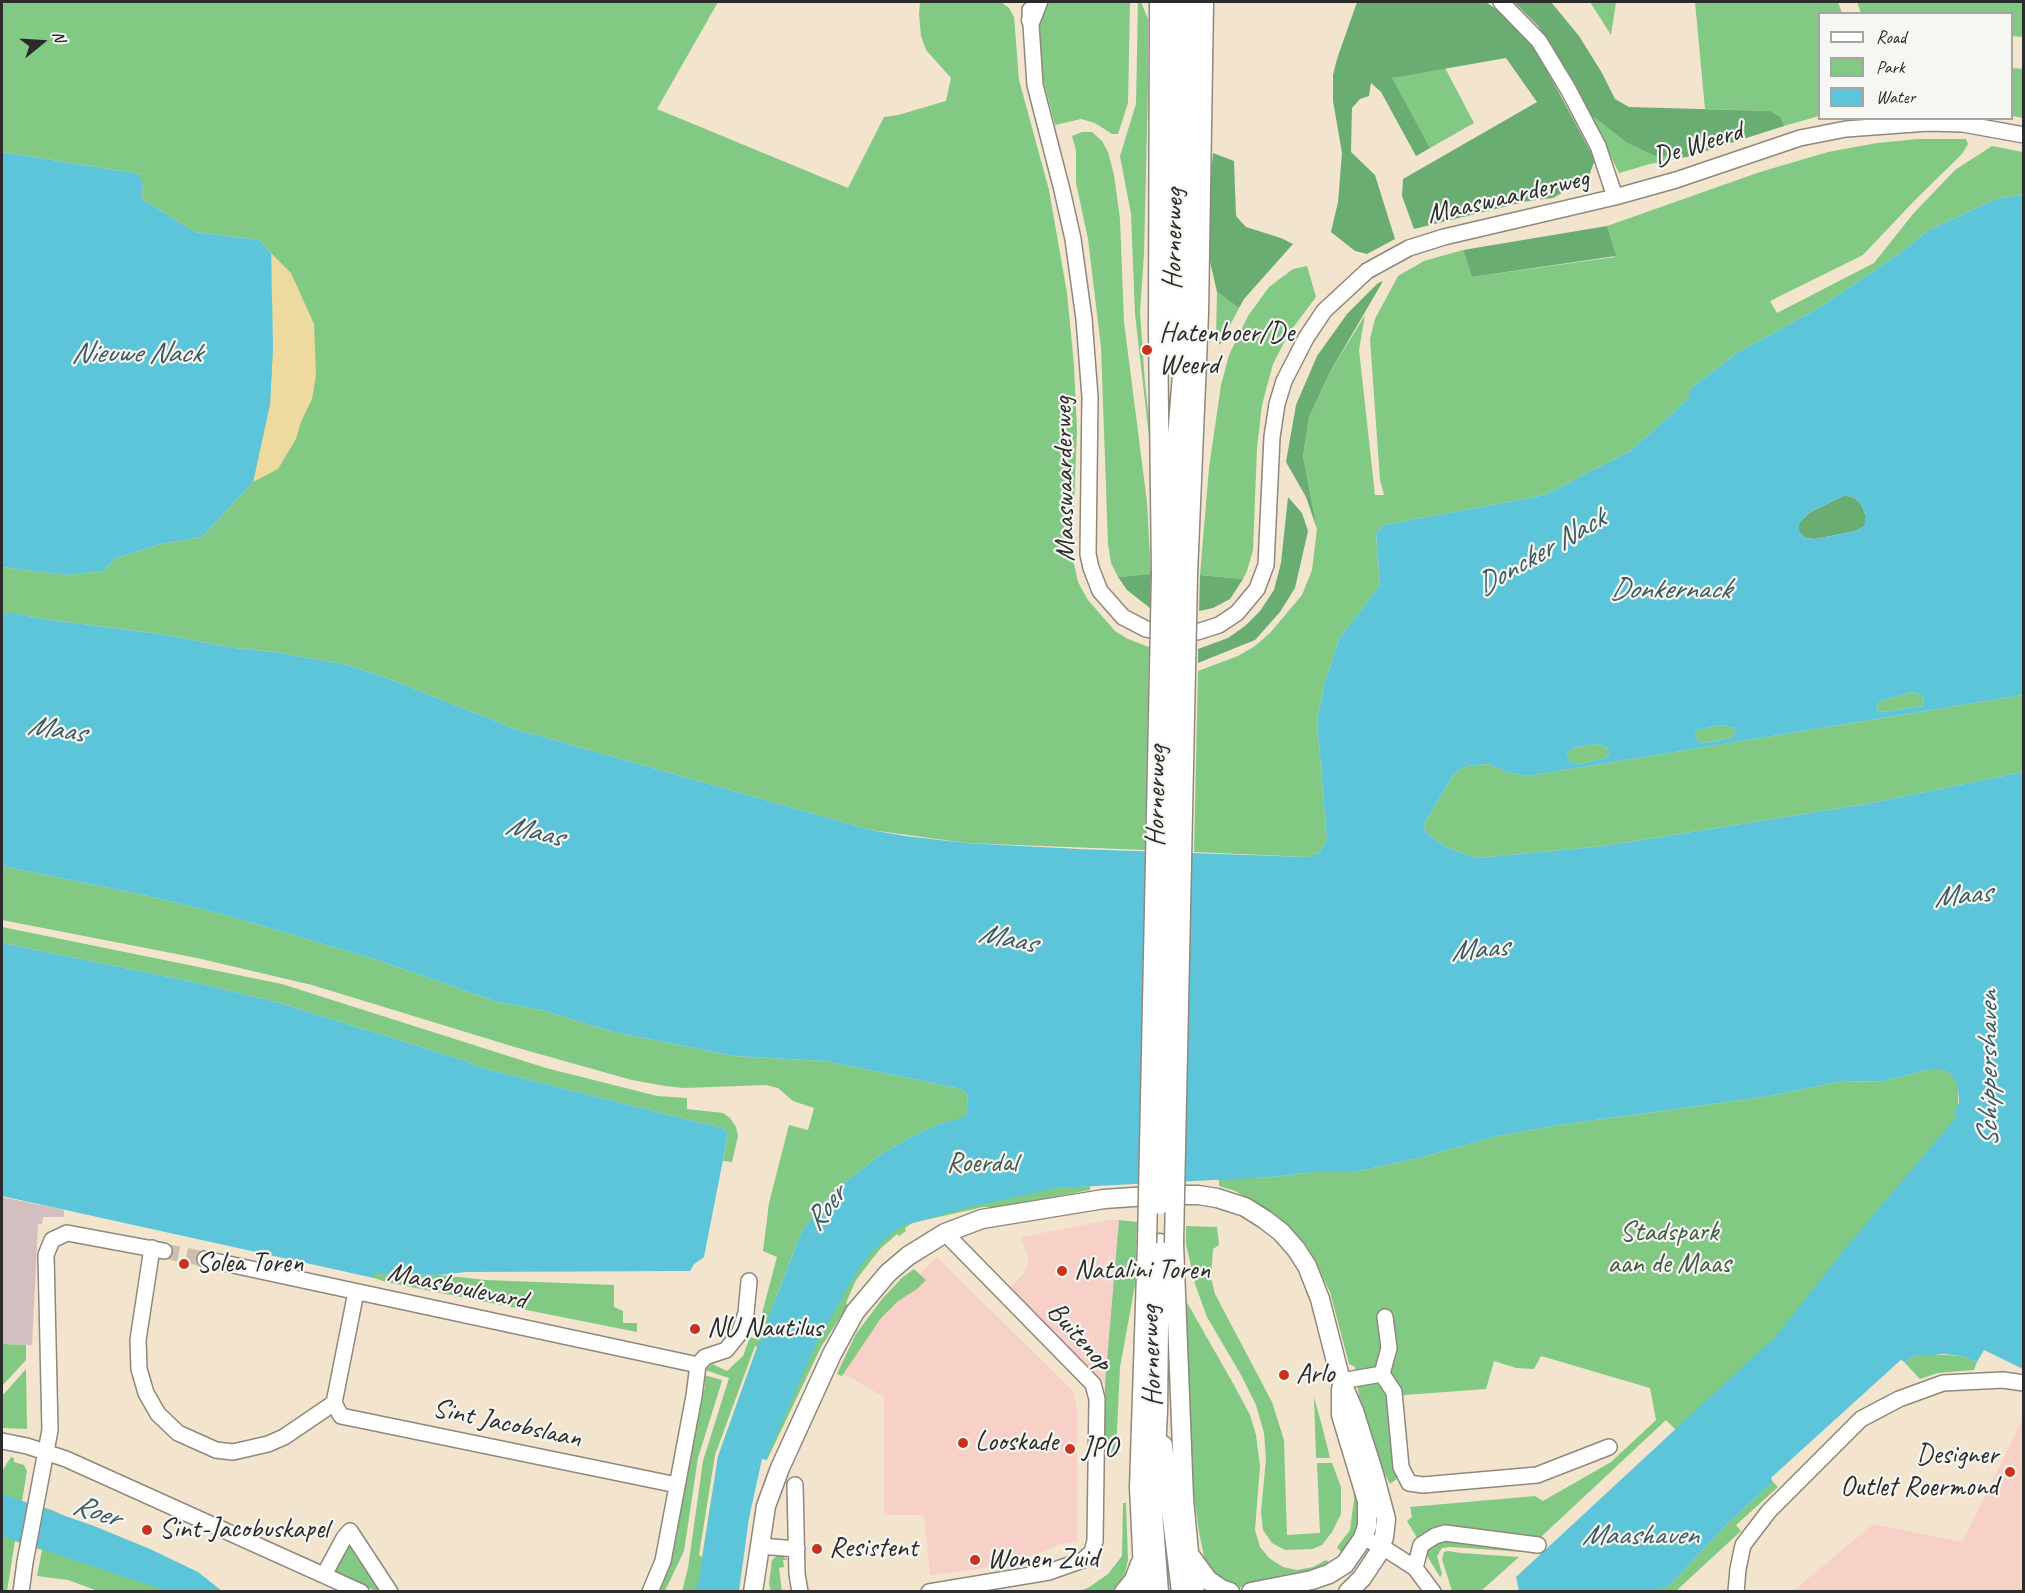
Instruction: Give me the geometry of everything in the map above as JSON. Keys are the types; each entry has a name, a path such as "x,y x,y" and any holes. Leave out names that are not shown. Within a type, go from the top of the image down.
{"main road":[{"path":"1030,10 1038,2"},
{"path":"1152,2 1158,27"},
{"name":"Hornerweg","path":"1144,1592 1141,1559 1139,1444 1160,1243 1175,574 1159,2"},
{"name":"Hornerweg","path":"1173,2 1172,322 1178,437"},
{"name":"Hornerweg","path":"1159,1592 1153,1511 1158,1411 1178,437 1186,325 1190,2"},
{"name":"Hornerweg","path":"1175,574 1199,313 1204,2"},
{"path":"753,1592 766,1506 772,1487 832,1353 855,1312 888,1272 908,1256 945,1233 982,1219 1115,1198 1198,1195 1234,1202 1264,1219 1281,1232 1307,1266 1320,1299 1341,1381 1354,1411 1385,1509 1386,1528 1374,1562 1348,1592"},
{"name":"Hornerweg","path":"1160,1243 1189,1552 1195,1592"},
{"path":"1251,1592 1312,1580 1329,1574 1345,1564 1363,1539 1367,1526 1367,1501 1341,1414 1341,1381"},
{"name":"Hornerweg","path":"1158,1411 1181,1592"},
{"path":"759,1546 765,1592"},
{"path":"1189,1552 1208,1580 1230,1592"},
{"path":"1125,1592 1134,1580 1141,1559"}],"street":[{"path":"1500,2 1539,41 1568,89 1598,146 1615,197"},
{"name":"Maaswaarderweg","path":"1030,10 1035,85 1062,190 1084,319 1090,397 1088,554 1090,568 1097,586 1107,601 1124,617 1146,628 1180,634 1208,630 1237,614 1257,589 1264,572 1268,551 1272,437 1277,404 1284,381 1300,348 1315,324 1335,300 1367,271 1408,248 1444,237 1615,197"},
{"name":"De Weerd","path":"1615,197 1676,180 1800,138 1846,129 1928,123 1963,124 2024,135"},
{"path":"21,1592 50,1430 46,1255 52,1240 67,1233 158,1250 138,1340 139,1369 146,1393 158,1414 178,1433 216,1450 233,1452 249,1450 284,1437 334,1403 356,1292"},
{"name":"Buitenop","path":"929,1592 1049,1572 1083,1560 1092,1552 1095,1541 1097,1399 1093,1384 945,1233"},
{"name":"Maasboulevard","path":"205,1259 698,1365"},
{"path":"650,1592 663,1561 698,1365 705,1357 726,1350 739,1334 746,1313 749,1281"},
{"path":"1385,1317 1389,1348 1382,1374 1394,1392 1401,1467 1408,1483 1423,1485 1537,1475 1609,1448"},
{"path":"1341,1381 1382,1374"},
{"path":"1736,1592 1743,1545 1769,1511 1861,1419 1899,1399 1943,1383 2002,1380 2024,1383"},
{"name":"Sint Jacobslaan","path":"334,1403 341,1416 677,1485"},
{"path":"2,1441 46,1452 361,1592"},
{"path":"795,1485 796,1574 800,1592"},
{"path":"324,1575 350,1531 390,1592"},
{"path":"1415,1568 1421,1545 1445,1533 1538,1545"},
{"path":"1363,1539 1381,1546 1415,1568 1433,1592"},
{"path":"759,1546 796,1549"}],"shaded area":[{"path":"2,1197 64,1210 64,1217 43,1217 42,1224 38,1224 32,1345 2,1344"},
{"path":"1107,1220 1119,1220 1105,1384 1008,1290 1024,1273 1029,1261 1021,1237"},
{"path":"937,1257 1073,1391 1077,1407 1077,1542 1060,1544 1036,1554 979,1569 930,1575 924,1515 884,1515 884,1397 837,1370 856,1334 882,1299 903,1277 914,1269 920,1274"},
{"name":"Designer Outlet Roermond","path":"2023,1419 2023,1591 1793,1591 1873,1524 1962,1542"}],"green space":[{"path":"2,2 718,2 657,109 848,188 884,117 946,101 951,78 926,50 921,36 920,2 1001,2 1009,8 1014,17 1019,80 1049,190 1067,293 1077,430 1072,555 1078,582 1088,600 1115,631 1149,647 1145,850 966,843 871,830 515,729 384,677 347,665 160,634 18,614 2,614 2,567 68,575 103,571 116,558 161,544 202,537 253,482 273,346 271,253 259,240 195,232 142,199 143,182 140,181 140,174 2,152"},
{"path":"1045,2 1130,2 1128,103 1118,134 1112,134 1095,123 1081,119 1055,125 1040,68 1037,27"},
{"path":"1138,2 1141,2 1148,19 1144,254 1140,312 1145,383 1157,489 1155,489 1135,314 1131,214 1120,156 1136,104"},
{"path":"1357,2 1486,2 1500,12 1527,39 1542,61 1595,160 1588,178 1553,198 1528,201 1414,229 1402,196 1403,179 1537,102 1506,58 1392,78 1430,148 1416,156 1381,92 1371,83 1369,96 1360,99 1352,108 1351,152 1375,175 1395,239 1367,254 1355,251 1331,232 1338,202 1342,153 1333,101 1333,75"},
{"path":"1514,2 1551,2 1579,36 1615,99 1629,107 1770,111 1781,117 1784,126 1687,157 1655,156 1627,143 1591,115 1576,85 1538,26"},
{"path":"1590,2 1616,2 1611,35"},
{"path":"1695,2 1838,2 1842,12 1818,12 1818,116 1784,126 1781,117 1769,111 1705,109"},
{"path":"1857,2 2023,2 2023,37 2013,36 2013,12 1861,12"},
{"path":"1445,68 1474,123 1430,148 1391,78"},
{"path":"2013,68 2023,69 2023,118 2013,116"},
{"path":"1591,115 1627,143 1655,156 1687,157 1619,173"},
{"path":"1082,132 1092,132 1102,141 1108,152 1114,175 1120,219 1124,322 1147,502 1151,574 1118,577 1111,563 1108,544 1101,347 1088,239 1076,183 1076,150 1072,136"},
{"path":"1918,139 1966,139 1968,144 1962,154 1863,255 1770,301 1777,313 1874,263 1913,214 1955,170 1992,146 2023,152 2023,195 1996,199 1927,231 1903,251 1820,307 1737,353 1691,388 1688,399 1630,451 1545,495 1384,525 1376,533 1380,585 1339,639 1325,682 1317,720 1327,840 1319,853 1306,857 1194,852 1198,671 1238,656 1255,646 1270,633 1302,595 1312,570 1317,529 1303,456 1309,417 1329,374 1365,315 1359,350 1375,495 1384,495 1380,480 1370,339 1375,319 1398,276 1424,261 1463,250 1472,277 1615,257 1607,226 1760,172 1828,152 1877,143"},
{"path":"1213,153 1234,161 1236,216 1246,227 1293,244 1244,299 1239,308 1217,292 1208,253 1208,210"},
{"path":"1607,226 1616,256 1472,277 1463,250"},
{"path":"1307,266 1316,297 1289,333 1273,364 1262,405 1257,448 1253,550 1247,571 1243,579 1200,575 1209,468 1221,385 1229,355 1248,316 1269,287 1293,269"},
{"path":"1383,281 1329,374 1309,417 1303,456 1317,529 1306,497 1286,462 1296,405 1317,356 1347,314 1378,283"},
{"path":"1217,292 1239,308 1220,345 1216,339"},
{"path":"1845,495 1855,498 1861,504 1866,516 1865,526 1855,531 1816,539 1805,538 1799,531 1799,523 1809,513"},
{"path":"1288,497 1302,513 1308,531 1295,588 1280,612 1255,640 1198,663 1198,649 1228,638 1245,626 1260,611 1274,590 1281,563"},
{"path":"1151,574 1150,608 1127,590 1118,577"},
{"path":"1200,575 1243,579 1230,599 1213,608 1199,611"},
{"path":"1913,692 1922,696 1923,706 1882,712 1878,710 1877,705 1881,701"},
{"path":"2023,695 2023,772 1866,804 1604,846 1478,858 1442,845 1425,831 1424,824 1455,772 1467,766 1488,764 1506,772 1528,776"},
{"path":"1721,725 1735,728 1731,738 1705,743 1697,739 1695,732 1698,730"},
{"path":"1595,744 1607,747 1609,754 1605,758 1581,764 1571,762 1566,754 1573,748"},
{"path":"2,866 148,896 229,916 377,960 498,1002 542,1010 613,1032 734,1056 825,1061 961,1089 968,1095 964,1118 939,1124 880,1155 840,1186 820,1207 802,1231 775,1300 841,1200 1090,1186 1090,1190 990,1209 983,1207 912,1223 905,1228 906,1231 899,1236 897,1234 880,1249 856,1280 846,1303 848,1305 821,1347 767,1460 761,1459 736,1591 682,1591 688,1568 703,1461 729,1378 705,1370 712,1364 727,1371 743,1356 750,1337 756,1339 765,1321 761,1317 777,1257 763,1251 769,1203 789,1125 808,1130 814,1108 793,1101 778,1088 766,1085 684,1088 632,1080 312,985 197,958 2,920"},
{"path":"2,927 282,984 546,1068 657,1096 687,1098 687,1109 723,1113 730,1118 736,1127 738,1136 732,1162 723,1161 728,1134 725,1129 475,1066 469,1062 280,1003 203,984 2,943"},
{"name":"Stadspark aan de Maas","path":"1927,1070 1943,1070 1956,1080 1958,1115 1777,1337 1676,1430 1666,1420 1541,1537 1532,1541 1446,1530 1419,1541 1407,1521 1412,1517 1410,1507 1535,1496 1543,1501 1611,1462 1656,1420 1650,1388 1541,1356 1534,1369 1516,1368 1494,1361 1486,1389 1404,1395 1390,1401 1398,1478 1390,1484 1382,1469 1360,1405 1355,1367 1349,1364 1330,1292 1308,1248 1277,1216 1235,1191 1219,1186 1219,1179 1273,1177 1314,1172 1354,1172 1419,1158 1498,1136 1559,1125 1771,1096 1838,1082 1884,1081"},
{"path":"1119,1220 1137,1222 1135,1285 1120,1367 1116,1453 1104,1453 1105,1384"},
{"path":"1186,1226 1217,1227 1219,1245 1213,1249 1211,1278 1215,1294 1272,1402 1284,1440 1287,1535 1320,1533 1317,1463 1332,1463 1341,1487 1341,1514 1322,1545 1312,1549 1285,1550 1272,1543 1263,1530 1261,1512 1266,1459 1264,1433 1256,1405 1207,1317 1195,1284 1186,1244"},
{"path":"914,1269 926,1280 917,1289 898,1301 881,1318 842,1376 837,1374 856,1334 882,1299"},
{"path":"373,1274 439,1275 486,1280 614,1285 614,1307 623,1311 623,1323 637,1323 637,1332 386,1282 374,1278"},
{"path":"1181,1292 1250,1415 1256,1435 1260,1466 1255,1530 1260,1547 1269,1558 1283,1567 1297,1570 1313,1567 1326,1560 1333,1565 1259,1585 1236,1588 1218,1578 1205,1562 1190,1467"},
{"path":"2,1344 26,1345 26,1360 2,1386"},
{"path":"1929,1354 1961,1356 1977,1362 1974,1370 1938,1373 1920,1379 1905,1363 1913,1356"},
{"path":"26,1369 27,1429 2,1428 2,1396"},
{"path":"704,1375 722,1380 698,1458 684,1551 665,1591 657,1592 705,1386"},
{"path":"1314,1397 1322,1426 1330,1458 1316,1458"},
{"path":"1335,1427 1340,1427 1359,1490 1358,1529 1343,1555 1337,1547 1350,1530 1354,1499 1353,1484"},
{"path":"11,1457 14,1458 14,1462 24,1465 27,1471 22,1501 52,1510 222,1591 98,1591 68,1580 37,1576 42,1550 15,1541 7,1591 2,1592 2,1471"},
{"path":"1773,1482 1778,1487 1736,1525 1741,1531 1676,1591 1646,1591 1669,1586 1728,1523"},
{"path":"1123,1503 1126,1503 1128,1560 1120,1584 1112,1591 1076,1592 1088,1588 1108,1574 1122,1556"},
{"path":"1445,1537 1528,1549 1523,1552 1442,1548 1437,1556 1442,1574 1440,1577 1423,1549"},
{"path":"349,1542 385,1591 376,1591 332,1571"},
{"path":"1444,1552 1519,1557 1481,1591 1452,1591 1442,1559"},
{"path":"779,1554 788,1560 783,1560 784,1567 779,1568 782,1591 771,1591 769,1584 772,1560"}],"sand":[{"path":"271,253 291,273 314,324 316,375 312,399 296,439 278,469 253,482 270,404 273,346"}],"water":[{"name":"Nieuwe Nack","path":"2,152 140,174 140,180 143,181 142,199 195,232 259,240 271,253 273,346 270,404 253,482 202,537 161,544 116,558 103,571 68,575 2,567"},
{"path":"2023,195 2023,695 1528,776 1506,772 1488,764 1467,766 1455,772 1424,824 1425,831 1442,845 1478,858 1604,846 1866,804 2023,772 2023,1369 1984,1350 1977,1362 1961,1356 1943,1354 1913,1356 1905,1363 1901,1360 1771,1478 1773,1482 1728,1523 1669,1586 1646,1592 1519,1591 1516,1577 1776,1336 1844,1250 1957,1116 1954,1112 1959,1103 1958,1086 1951,1074 1943,1070 1927,1070 1884,1081 1838,1082 1771,1096 1559,1125 1498,1136 1419,1158 1354,1172 1314,1172 1273,1177 1056,1188 966,1208 902,1226 873,1251 857,1271 816,1344 766,1459 762,1459 749,1518 739,1591 695,1591 699,1580 718,1456 760,1340 762,1341 770,1323 767,1321 802,1231 840,1186 880,1155 939,1124 964,1117 968,1095 961,1089 825,1061 734,1056 613,1032 542,1010 498,1002 377,960 229,916 148,896 2,866 2,614 18,614 160,634 347,665 384,677 515,729 871,830 966,843 1078,849 1306,857 1319,853 1327,840 1317,720 1325,682 1339,639 1380,585 1376,533 1384,525 1545,495 1630,451 1688,399 1691,388 1737,353 1820,307 1903,251 1927,231 1996,199","holes":["1845,495 1855,498 1861,504 1866,516 1864,526 1855,531 1816,539 1805,538 1799,531 1799,523 1809,513","1913,692 1922,696 1924,701 1923,706 1882,712 1878,710 1877,705 1881,701","1721,725 1735,728 1731,738 1705,743 1697,739 1695,732","1595,744 1607,747 1609,754 1605,758 1581,764 1571,762 1568,758 1566,754 1573,748"]},
{"path":"2,943 203,984 280,1003 469,1062 475,1066 725,1129 728,1134 704,1257 694,1264 690,1271 374,1274 374,1278 2,1196"},
{"path":"2,1494 94,1526 150,1549 198,1572 222,1591 167,1591 2,1536"}],"pier":[{"path":"755,1346 757,1347 718,1456 702,1557 699,1555 715,1455"},
{"path":"1901,1360 1905,1363 1901,1364 1775,1478 1775,1484 1771,1478"}],"tunnel":[{"path":"164,1251 205,1259"}],"place":[{"name":"Hatenboer/De Weerd","path":"1147,350"},
{"name":"Solea Toren","path":"184,1264"},
{"name":"Natalini Toren","path":"1062,1271"},
{"name":"NU Nautilus","path":"695,1329"},
{"name":"Arlo","path":"1284,1375"},
{"name":"Looskade","path":"963,1443"},
{"name":"JPO","path":"1070,1449"},
{"name":"Designer Outlet Roermond","path":"2010,1472"},
{"name":"Sint-Jacobuskapel","path":"147,1530"},
{"name":"Resistent","path":"817,1549"},
{"name":"Wonen Zuid","path":"975,1560"}],"water label":[{"name":"Doncker Nack","path":"1541,553"},
{"name":"Donkernack","path":"1670,590"},
{"name":"Maas","path":"56,730"},
{"name":"Maas","path":"534,832"},
{"name":"Maas","path":"1962,896"},
{"name":"Maas","path":"1007,939"},
{"name":"Maas","path":"1479,950"},
{"name":"Schippershaven","path":"1989,1069"},
{"name":"Roer","path":"826,1209"},
{"name":"Roer","path":"96,1512"},
{"name":"Maashaven","path":"1640,1536"}],"park label":[{"name":"Roerdal","path":"982,1164"}]}
